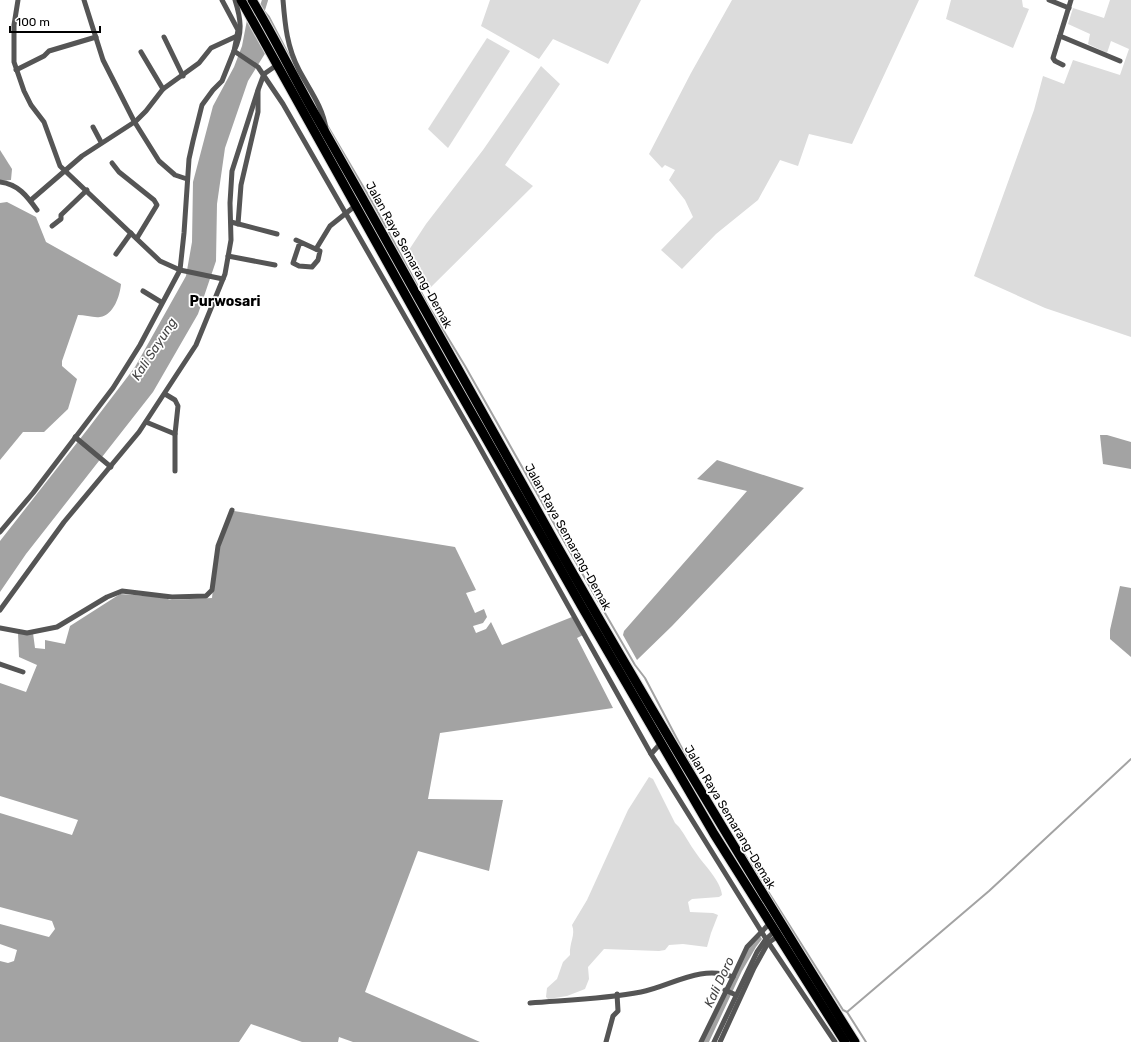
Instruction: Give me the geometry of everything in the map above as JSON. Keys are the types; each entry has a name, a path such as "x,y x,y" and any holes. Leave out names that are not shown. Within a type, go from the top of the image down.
{"highway":[{"name":"Jalan Raya Semarang-Demak","path":"246,2 273,36 326,134 591,604 723,832 777,930 845,1042"},
{"name":"Jalan Raya Semarang-Demak","path":"246,2 266,45 350,209 450,375 714,834 777,930 855,1042"},
{"path":"450,375 459,368"}],"street":[{"path":"18,0 14,26 14,62 16,70 32,105 44,122 60,166 160,261 182,270 213,276 223,280"},
{"path":"84,0 113,82 134,121 158,161 175,175 187,179"},
{"path":"222,0 238,30 239,35"},
{"path":"0,532 76,438 113,388 140,345 161,302 182,270 189,159 202,105 222,81 236,52 241,21 235,0"},
{"path":"283,0 287,41 298,68 322,114 326,134"},
{"path":"1049,0 1068,8"},
{"path":"1063,65 1053,59 1071,0"},
{"path":"31,200 64,171 101,142 134,121 146,111 163,89 183,76 214,46 239,35"},
{"path":"1060,36 1120,61"},
{"path":"16,70 44,56 49,51 96,37"},
{"path":"164,37 183,76"},
{"path":"141,52 163,89"},
{"path":"236,52 258,67 264,74 350,209 651,754 767,941 835,1042"},
{"path":"0,610 64,522 146,422 196,345 223,280 228,256 231,222 230,203 232,171 264,74 277,65"},
{"path":"238,224 241,185 258,112 258,90"},
{"path":"94,127 101,142"},
{"path":"112,163 119,172 154,200 157,205 137,238"},
{"path":"0,182 15,186 31,200 37,210"},
{"path":"52,226 61,219 61,215 87,190"},
{"path":"316,249 327,229 350,209"},
{"path":"231,222 276,234"},
{"path":"116,254 130,233"},
{"path":"298,241 316,249 320,251 321,254 314,266 309,267 294,264 293,258 298,241"},
{"path":"228,256 275,265"},
{"path":"143,291 161,302"},
{"path":"165,394 177,403 175,470"},
{"path":"146,422 175,434"},
{"path":"76,438 110,466"},
{"path":"0,628 27,633 57,627 107,597 122,591 172,597 206,596 212,590 218,546 232,510"},
{"path":"0,664 23,672"},
{"path":"651,754 661,743"},
{"path":"703,1042 747,947 761,931 777,930"},
{"path":"714,1042 735,994 757,952 777,930"},
{"path":"720,1042 767,941"},
{"path":"530,1003 641,992 683,977 709,972 733,977"},
{"path":"726,990 735,994"},
{"path":"606,1042 613,1016 618,1012 617,994"}],"shaded area":[{"path":"490,0 641,0 608,64 553,39 539,59 481,26"},
{"path":"732,0 919,0 852,144 809,134 798,166 780,160 758,200 716,234 682,269 661,250 693,217 685,200 669,180 675,170 665,165 662,168 649,154 691,73"},
{"path":"951,0 1022,0 1023,7 1029,9 1013,48 946,19"},
{"path":"1110,0 1131,0 1131,337 1045,308 974,276 1034,110 1043,76 1064,84 1073,60 1120,75 1129,49 1111,41 1107,53 1088,44 1090,34 1068,24 1073,8 1104,18"},
{"path":"487,38 510,51 448,148 428,129"},
{"path":"541,66 560,84 505,165 533,186 427,291 405,256 426,224 483,150"},
{"path":"649,777 653,779 675,823 719,884 722,895 719,897 692,899 688,902 690,912 713,913 718,915 707,947 683,944 669,945 665,950 659,951 604,949 588,967 589,979 585,989 567,996 548,999 546,997 547,988 557,979 563,962 570,955 573,932 572,925 587,900 628,810"}],"water":[{"path":"247,20 266,52 248,81 225,148 217,204 216,261 198,314 153,392 26,554 0,592 0,541 135,367 186,276 192,242 193,182 213,106 234,67 242,46"},
{"path":"0,150 12,169 11,180 0,181"},
{"path":"7,202 36,217 46,242 121,284 118,299 113,309 109,313 100,317 78,315 62,361 62,366 77,379 68,409 44,432 23,432 0,460 0,203"},
{"path":"1100,435 1107,435 1131,442 1131,469 1103,464"},
{"path":"717,460 804,488 672,626 637,660 623,635 624,631 747,491 697,479"},
{"path":"234,511 455,547 476,590 466,593 475,613 484,609 487,617 483,623 473,626 476,633 486,629 491,622 502,645 572,617 583,635 577,638 613,708 440,733 428,799 503,800 489,871 418,851 365,992 480,1042 353,1042 339,1037 338,1042 302,1042 251,1024 239,1042 0,1042 0,961 8,963 14,961 17,950 0,944 0,924 49,937 55,929 52,921 0,907 0,813 72,835 78,820 0,796 0,683 26,692 37,665 19,657 18,633 33,633 35,648 45,649 45,640 65,644 70,626 120,594 163,597 170,600 212,598 215,568 221,540"},
{"path":"1120,586 1131,588 1131,657 1110,639 1110,630"},
{"path":"760,936 762,939 742,971 709,1042 703,1042 745,953 754,940"}],"waterway":[{"name":"Kali Sayung","path":"256,29 265,0"},
{"path":"263,10 269,17 308,92"},
{"path":"327,125 374,205 428,305 465,366 591,589 635,665 645,678 695,773"},
{"path":"847,1012 989,891 1131,759"},
{"path":"738,844 843,1010 847,1012 866,1042"}],"district":[{"name":"Purwosari","path":"225,301"}],"water label":[{"name":"Kali Doro","path":"719,982"}]}
